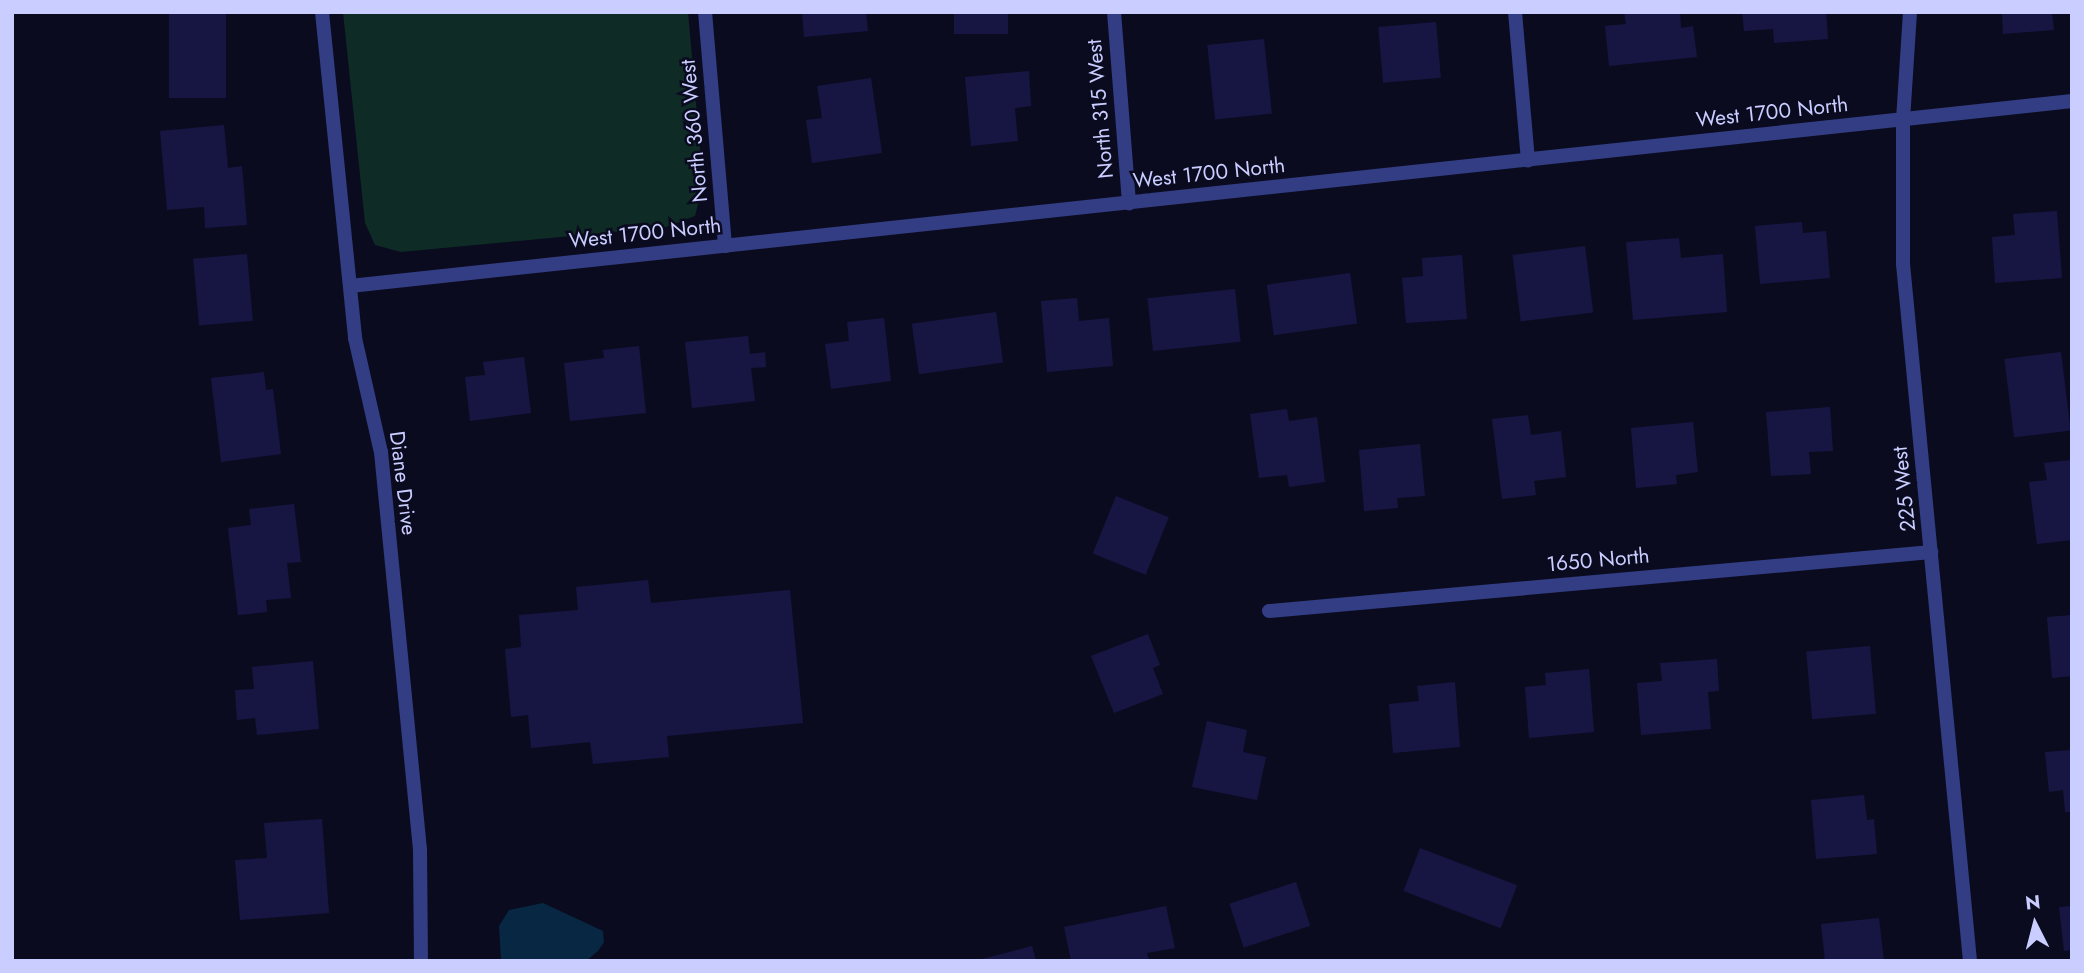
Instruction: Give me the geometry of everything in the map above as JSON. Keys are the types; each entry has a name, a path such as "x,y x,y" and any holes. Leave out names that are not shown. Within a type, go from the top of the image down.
{"street":[{"name":"Diane Drive","path":"322,12 355,338 382,465 420,849 421,961"},
{"name":"North 360 West","path":"705,12 725,246"},
{"name":"North 315 West","path":"1114,12 1129,203"},
{"path":"1515,12 1528,160"},
{"name":"225 West","path":"1910,12 1903,119 1903,264 1970,961"},
{"name":"West 1700 North","path":"350,286 2072,101"},
{"name":"1650 North","path":"1269,611 1931,552"}],"green space":[{"path":"343,12 688,12 703,184 695,216 666,227 401,252 375,245 365,223"}],"water":[{"path":"543,903 603,931 604,942 598,951 586,961 501,961 499,926 509,910"}],"building":[{"path":"169,12 226,12 226,98 169,98"},
{"path":"802,12 866,12 868,31 804,37"},
{"path":"954,12 1008,12 1008,34 954,34"},
{"path":"1624,12 1680,12 1681,28 1693,26 1697,57 1609,66 1605,26 1626,24"},
{"path":"1742,12 1826,12 1828,39 1774,43 1773,29 1744,31"},
{"path":"2002,12 2052,12 2054,30 2003,34"},
{"path":"1436,22 1441,78 1383,83 1378,27"},
{"path":"1264,39 1272,114 1215,120 1207,45"},
{"path":"1029,71 1031,106 1015,108 1018,141 971,146 965,77"},
{"path":"871,78 882,153 812,163 806,120 822,118 817,86"},
{"path":"224,125 228,168 242,166 247,225 205,228 204,207 167,210 160,131"},
{"path":"2057,211 2062,278 1995,283 1992,237 2015,235 2013,214"},
{"path":"1802,222 1803,233 1826,231 1830,278 1760,284 1755,226"},
{"path":"1679,238 1681,258 1723,254 1727,312 1633,320 1626,242"},
{"path":"1585,246 1593,313 1521,321 1513,255"},
{"path":"247,254 253,321 199,325 193,259"},
{"path":"1462,255 1467,319 1406,323 1402,278 1423,276 1422,258"},
{"path":"1350,273 1357,324 1274,335 1267,285"},
{"path":"1235,289 1241,342 1153,351 1147,298"},
{"path":"1077,298 1079,321 1109,318 1113,366 1047,372 1041,301"},
{"path":"996,312 1003,363 919,374 912,324"},
{"path":"884,318 891,381 831,389 825,344 849,341 847,322"},
{"path":"748,336 750,354 765,352 766,367 751,368 755,401 692,408 685,342"},
{"path":"639,346 646,413 570,421 564,363 604,358 603,350"},
{"path":"2061,352 2071,430 2014,437 2004,359"},
{"path":"524,357 531,413 470,421 465,377 485,375 483,362"},
{"path":"264,372 266,390 273,389 281,454 221,462 211,378"},
{"path":"1830,407 1833,451 1809,452 1811,474 1771,476 1766,412"},
{"path":"1287,409 1289,421 1317,417 1325,482 1289,487 1287,475 1259,478 1250,414"},
{"path":"1528,415 1531,435 1561,431 1566,477 1534,481 1536,495 1502,499 1492,419"},
{"path":"1693,422 1698,472 1676,475 1677,484 1636,488 1631,428"},
{"path":"1420,444 1425,496 1397,498 1398,508 1364,511 1359,450"},
{"path":"2072,460 2072,540 2037,544 2029,482 2047,480 2044,463"},
{"path":"1116,496 1169,517 1146,575 1093,553"},
{"path":"294,504 301,562 287,563 291,598 266,600 267,612 238,615 228,528 251,525 249,509"},
{"path":"648,580 651,603 790,590 803,723 667,736 669,757 593,764 590,742 531,748 528,715 511,717 505,649 521,647 519,615 578,610 576,587"},
{"path":"2072,615 2072,676 2052,678 2047,617"},
{"path":"1148,634 1160,665 1153,668 1163,694 1114,713 1091,656"},
{"path":"1870,646 1876,714 1812,719 1806,652"},
{"path":"1717,659 1719,691 1708,692 1711,729 1641,735 1637,683 1662,681 1660,663"},
{"path":"313,661 319,729 257,735 255,718 237,720 235,690 254,689 252,667"},
{"path":"1589,669 1594,732 1529,738 1525,687 1546,685 1545,673"},
{"path":"1455,682 1460,747 1393,753 1389,704 1419,701 1417,686"},
{"path":"1207,721 1247,730 1243,752 1266,757 1257,800 1192,787"},
{"path":"2072,750 2072,812 2065,812 2063,790 2049,792 2045,752"},
{"path":"1864,795 1867,820 1874,819 1877,854 1816,859 1811,800"},
{"path":"322,819 329,913 240,920 235,860 267,858 264,823"},
{"path":"1420,848 1517,885 1501,928 1404,891"},
{"path":"1296,882 1310,926 1244,947 1229,904"},
{"path":"1166,906 1175,948 1147,953 1149,961 1071,961 1064,927"},
{"path":"2072,906 2072,950 2064,951 2059,907"},
{"path":"1879,918 1884,961 1825,961 1821,924"},
{"path":"1032,946 1036,961 978,961 978,960"}]}
